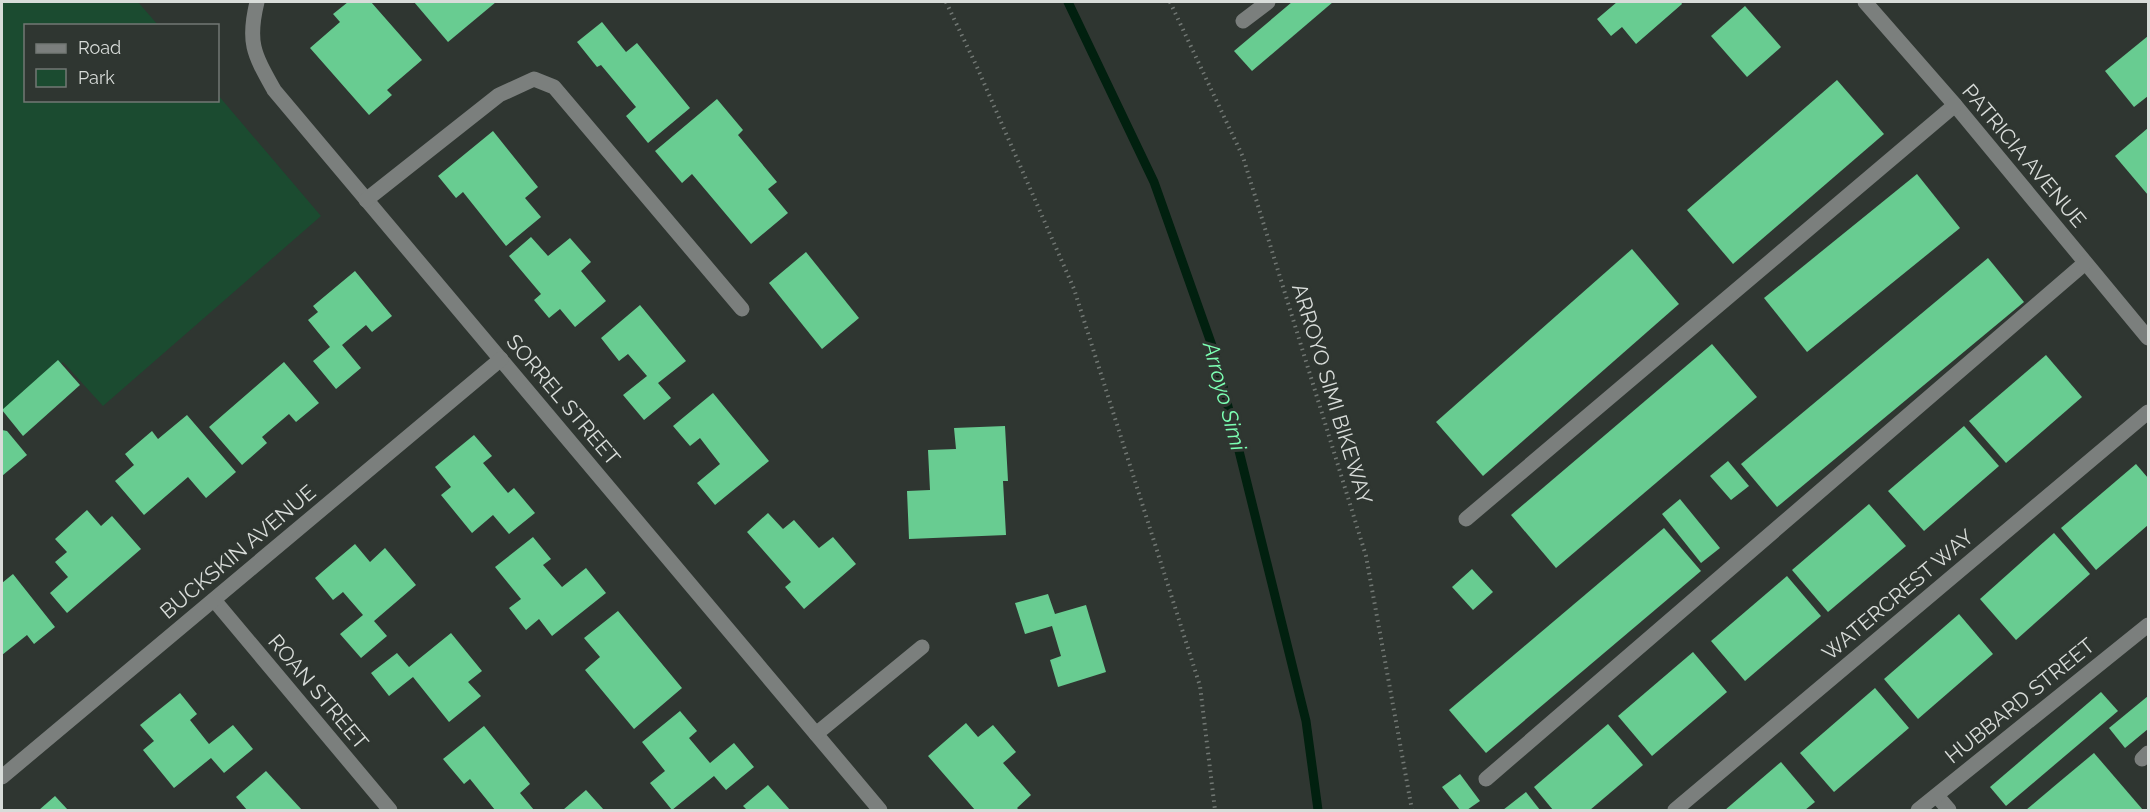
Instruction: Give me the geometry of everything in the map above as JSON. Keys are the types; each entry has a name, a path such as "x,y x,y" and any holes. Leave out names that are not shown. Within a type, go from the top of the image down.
{"street":[{"name":"SORREL STREET","path":"257,2 251,27 256,58 274,90 880,810"},
{"path":"1243,21 1268,2"},
{"name":"PATRICIA AVENUE","path":"1865,2 1955,105 2148,338"},
{"path":"366,200 499,94 534,79 554,87 742,309"},
{"path":"1466,519 1955,105"},
{"path":"1486,779 2085,263"},
{"name":"BUCKSKIN AVENUE","path":"2,777 501,359"},
{"name":"WATERCREST WAY","path":"1676,810 2148,412"},
{"name":"ROAN STREET","path":"214,600 390,810"},
{"name":"HUBBARD STREET","path":"1918,810 2148,625"},
{"path":"816,734 922,647"},
{"path":"1937,795 1949,810"}],"path":[{"path":"946,2 977,67 1074,289 1200,686 1215,810"},
{"name":"ARROYO SIMI BIKEWAY","path":"1170,2 1243,157 1366,556 1412,810"}],"green space":[{"path":"2,2 138,2 157,24 24,24 24,102 219,102 219,96 321,216 103,406 63,362 2,412"}],"building":[{"path":"348,2 371,2 422,60 387,90 392,95 369,115 310,48 340,22 333,14"},
{"path":"414,2 496,2 448,42"},
{"path":"1292,2 1333,2 1252,71 1234,51"},
{"path":"1617,2 1681,2 1682,4 1636,44 1622,27 1611,36 1597,19"},
{"path":"1745,6 1781,47 1747,77 1711,36"},
{"path":"602,22 626,52 637,43 690,108 648,143 626,116 636,107 601,65 597,67 577,42"},
{"path":"2148,36 2148,96 2134,107 2105,71"},
{"path":"1837,80 1884,134 1733,264 1687,210"},
{"path":"717,99 743,130 738,135 777,182 768,189 788,213 751,244 692,174 682,183 655,151"},
{"path":"2148,128 2148,195 2115,156"},
{"path":"493,131 538,187 525,198 541,217 506,246 463,192 456,198 438,176"},
{"path":"1917,174 1960,228 1807,352 1764,298"},
{"path":"531,237 548,256 570,238 591,262 581,271 606,301 575,327 560,309 549,318 534,300 541,294 509,256"},
{"path":"1632,249 1679,304 1483,476 1436,422"},
{"path":"806,252 859,318 822,349 769,283"},
{"path":"1988,258 2024,302 1777,507 1741,464"},
{"path":"355,271 392,316 372,332 366,325 342,345 361,368 336,389 313,361 330,347 308,320 318,312 313,306"},
{"path":"640,305 686,361 658,383 671,398 644,420 623,395 647,376 628,354 619,361 601,338"},
{"path":"1712,344 1757,397 1556,568 1511,515"},
{"path":"2046,355 2082,397 2006,463 1969,421"},
{"path":"58,360 80,385 23,436 2,410"},
{"path":"284,362 319,403 296,422 289,414 262,437 267,443 242,465 209,427"},
{"path":"713,393 769,461 715,505 697,483 720,464 700,438 690,446 673,426"},
{"path":"187,415 236,472 206,498 188,477 144,515 115,481 134,465 125,454 152,431 158,439"},
{"path":"1005,426 1008,481 1003,481 1006,535 909,539 907,491 930,490 928,450 956,449 954,428"},
{"path":"1964,426 1999,466 1924,531 1888,491"},
{"path":"2,430 7,431 27,455 2,476"},
{"path":"474,435 492,456 483,463 508,493 514,488 535,513 509,534 493,515 472,533 441,495 451,487 435,467"},
{"path":"1728,461 1749,486 1731,500 1710,476"},
{"path":"2136,464 2148,478 2148,525 2096,570 2061,528"},
{"path":"1680,499 1720,548 1701,563 1662,514"},
{"path":"1869,504 1906,546 1828,612 1792,570"},
{"path":"87,510 101,526 112,516 141,549 67,613 50,593 68,577 55,562 67,552 55,539"},
{"path":"768,513 783,529 794,520 819,548 833,537 856,564 804,609 785,587 791,582 747,532"},
{"path":"1664,528 1701,571 1486,753 1449,710"},
{"path":"2054,533 2090,574 2016,640 1980,599"},
{"path":"533,537 551,559 543,565 562,587 586,568 606,593 552,636 539,619 526,630 509,608 521,599 495,567"},
{"path":"355,544 370,562 385,548 416,585 374,621 387,636 361,658 340,634 363,615 343,592 333,600 315,578"},
{"path":"1472,569 1493,592 1473,610 1452,587"},
{"path":"13,574 55,627 34,644 27,635 2,655 2,583"},
{"path":"1787,576 1821,616 1745,681 1711,641"},
{"path":"1048,594 1055,614 1086,605 1106,672 1058,687 1050,660 1061,656 1052,626 1025,634 1015,603"},
{"path":"618,611 682,688 634,729 585,670 600,657 584,638"},
{"path":"1959,614 1993,654 1918,719 1884,679"},
{"path":"451,633 482,671 468,682 481,696 449,722 413,677 389,696 371,673 397,653 409,667"},
{"path":"1693,652 1727,692 1652,756 1618,716"},
{"path":"1875,688 1909,728 1834,792 1800,753"},
{"path":"2101,692 2118,711 2006,806 1990,787"},
{"path":"180,693 197,714 190,720 209,744 233,725 253,749 224,773 211,758 174,788 143,750 154,741 140,725"},
{"path":"2148,696 2148,729 2125,748 2109,728"},
{"path":"680,711 697,731 689,738 710,763 734,743 754,767 726,790 714,776 672,810 650,783 665,771 642,742"},
{"path":"966,723 978,737 993,725 1016,752 1003,763 1031,795 1017,808 1019,810 975,810 928,756"},
{"path":"1608,724 1643,765 1590,810 1553,810 1534,787"},
{"path":"484,726 530,784 520,793 534,810 495,810 470,779 464,784 443,759"},
{"path":"2094,753 2143,810 2026,810 2058,783"},
{"path":"1781,762 1815,802 1805,810 1725,810"},
{"path":"266,771 302,810 247,810 236,797"},
{"path":"1460,774 1480,801 1467,810 1460,810 1442,787"},
{"path":"768,785 790,810 747,810 743,806"},
{"path":"586,790 604,810 563,810"},
{"path":"1526,792 1540,810 1503,810"},
{"path":"55,796 68,810 39,810"}],"waterway":[{"name":"Arroyo Simi","path":"1068,2 1154,182 1215,354 1306,721 1318,810"}]}
